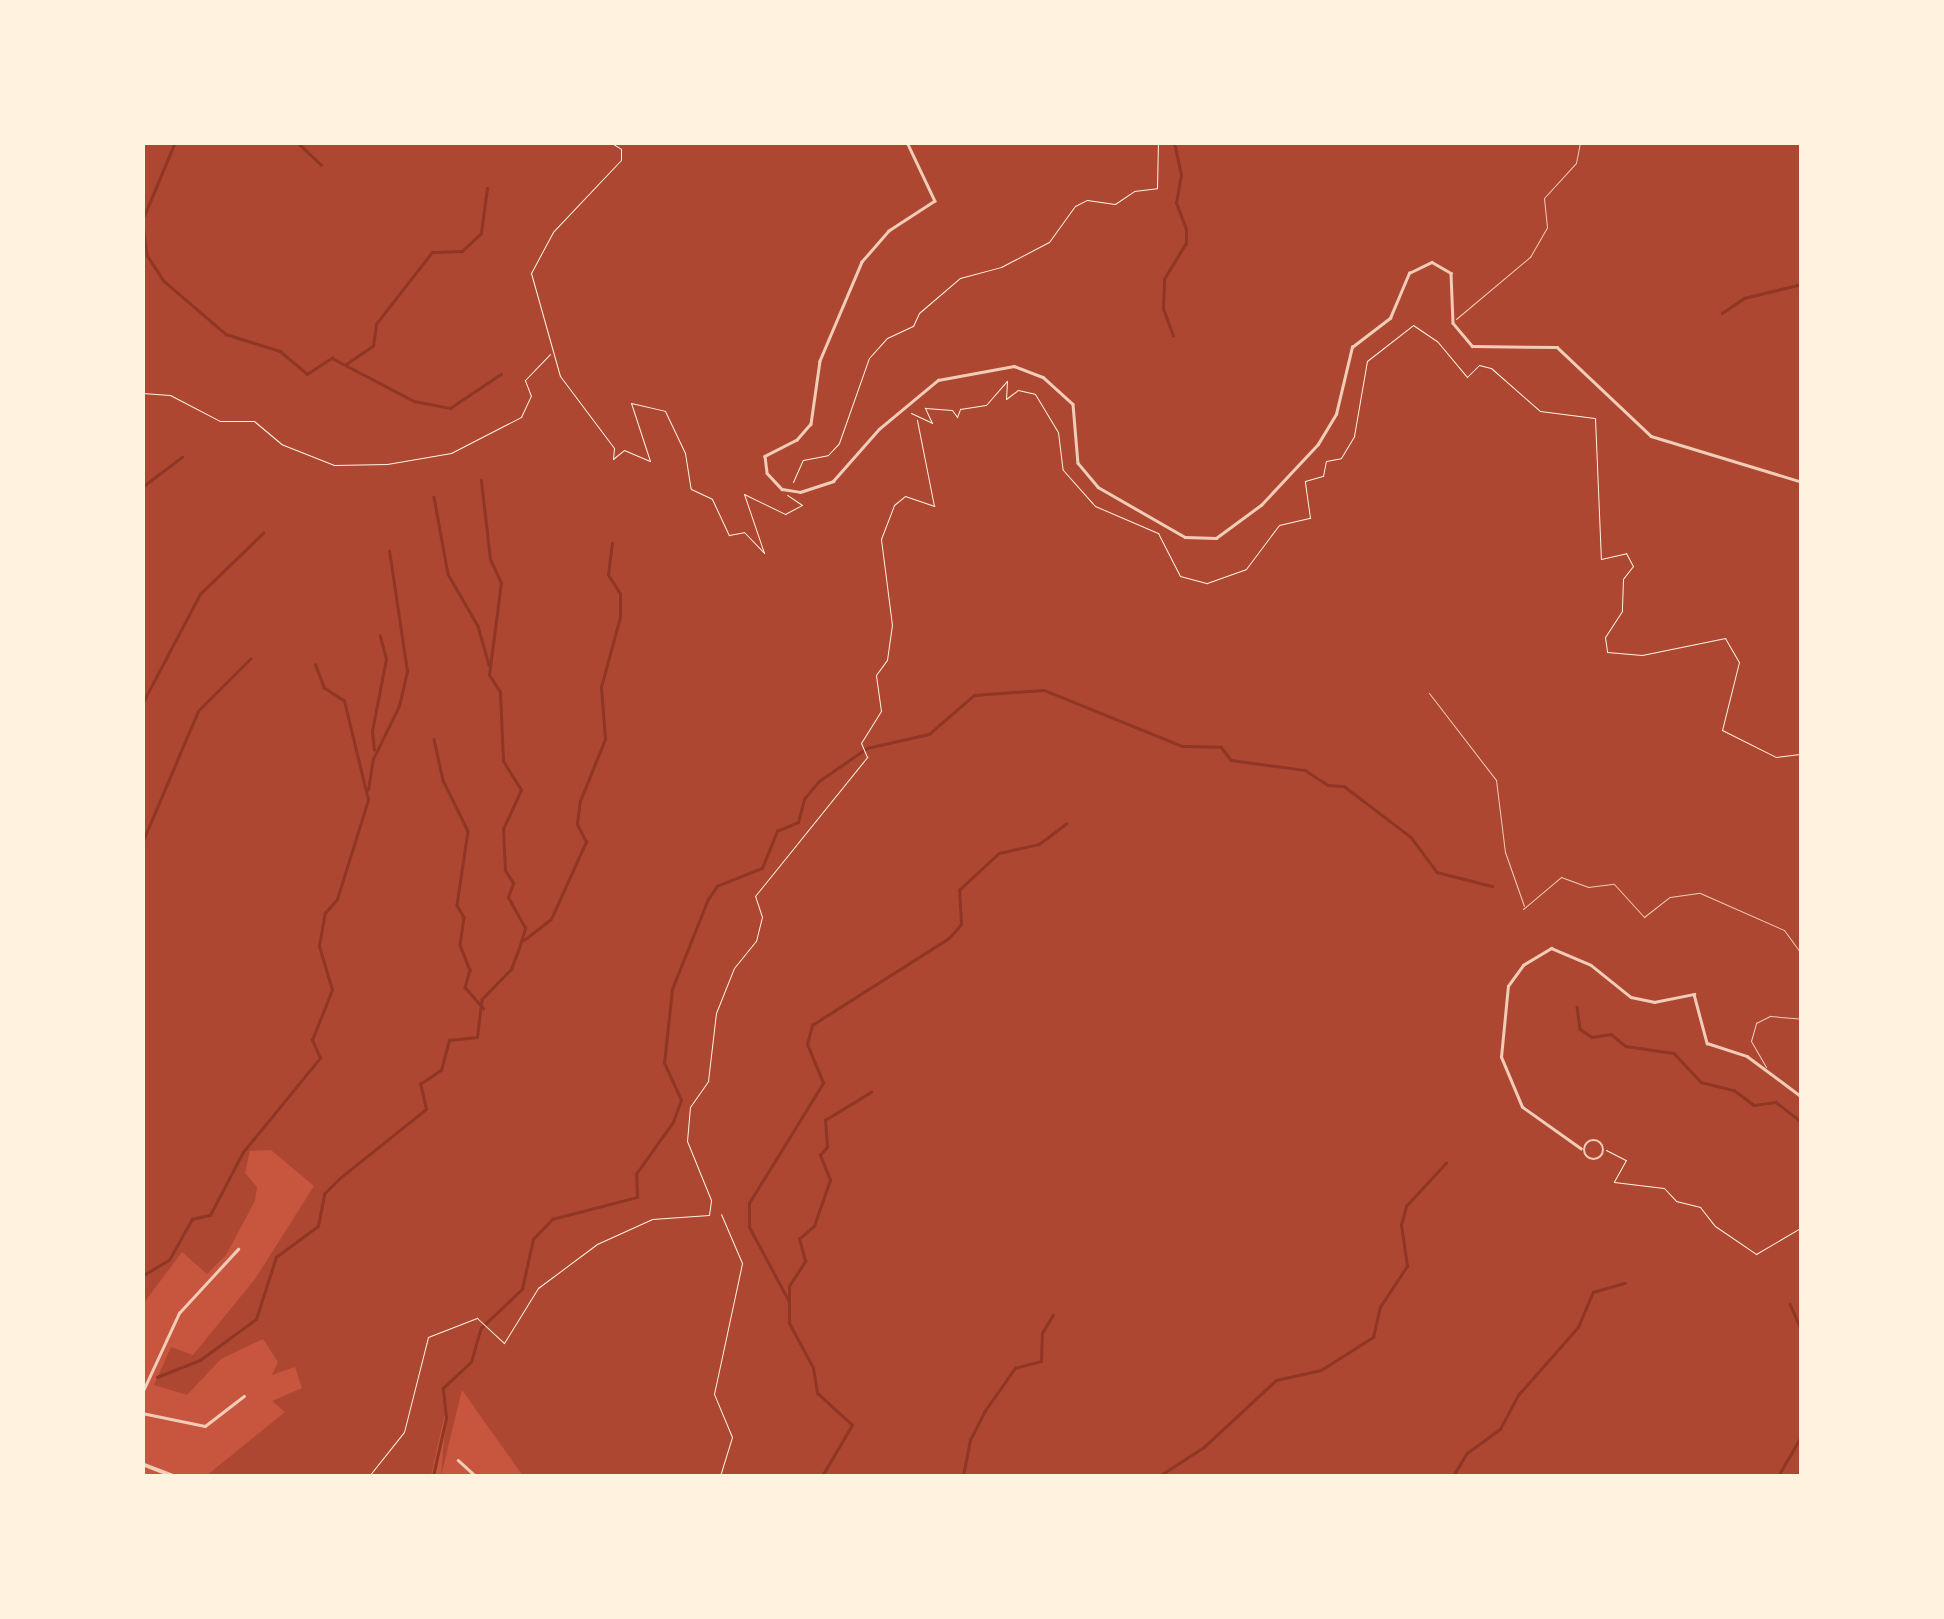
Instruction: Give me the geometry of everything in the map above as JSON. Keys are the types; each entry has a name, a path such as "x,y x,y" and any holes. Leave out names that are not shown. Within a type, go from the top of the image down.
{"street":[{"path":"907,142 935,201 889,231 861,266 820,361 809,429 765,456 767,473 782,489 800,492 836,479 904,409 942,378 1014,366 1032,370 1073,404 1076,455 1090,480 1129,508 1204,541 1261,506 1318,444 1336,414 1352,347 1390,318 1412,270 1432,262 1450,271 1453,323 1463,339 1482,349 1557,347 1651,436 1802,482"},
{"path":"1580,1149 1597,1139 1606,1150 1593,1160 1522,1106 1502,1058 1508,986 1546,950 1562,950 1641,1000 1694,994 1703,1038 1765,1069 1802,1097"},
{"path":"142,1392 179,1313 238,1249"},
{"path":"142,1413 205,1426 244,1396"},
{"path":"458,1460 476,1476"},
{"path":"142,1464 173,1476"}],"lane":[{"path":"1453,323 1470,301 1530,257 1547,227 1544,198 1576,163 1580,142"},
{"path":"1429,693 1496,780 1505,852 1523,909 1560,877 1584,887 1614,884 1644,917 1670,898 1700,893 1784,930 1802,954"},
{"path":"1765,1069 1752,1042 1753,1027 1770,1016 1802,1019"}],"path":[{"path":"610,142 622,149 621,160 553,232 531,273 551,352 579,410 614,448 614,459 624,450 650,461 630,403 665,411 685,453 691,489 712,499 728,535 744,532 764,553 744,494 785,514 802,505 782,489"},
{"path":"800,492 792,484 803,460 831,453 839,443 869,358 887,338 913,326 919,312 960,278 1001,267 1049,242 1074,206 1087,200 1115,204 1134,191 1157,188 1158,142"},
{"path":"904,409 932,423 925,408 952,410 957,417 960,409 981,409 1007,381 1006,399 1018,390 1035,394 1058,432 1063,470 1096,506 1158,533 1180,576 1206,584 1246,569 1278,525 1310,518 1305,481 1322,476 1326,461 1341,458 1354,436 1367,361 1413,325 1437,341 1466,377 1479,365 1488,367 1540,412 1595,418 1601,559 1626,553 1634,566 1623,579 1622,611 1605,637 1607,652 1642,655 1725,638 1739,662 1722,730 1776,756 1802,754"},
{"path":"142,393 170,395 220,421 254,421 280,444 334,465 387,464 451,453 522,417 532,396 525,380 551,352"},
{"path":"369,1476 404,1432 428,1337 477,1318 504,1343 538,1288 597,1244 652,1219 709,1215 712,1200 687,1141 690,1107 708,1080 716,1013 734,968 756,941 762,917 755,896 867,757 861,743 881,711 876,675 887,660 892,625 881,539 894,506 906,496 934,506 924,433 916,417"},
{"path":"1606,1150 1626,1160 1614,1182 1664,1188 1676,1201 1700,1207 1715,1226 1756,1254 1802,1227"},
{"path":"720,1476 732,1437 714,1394 742,1263 721,1214"}],"shaded area":[{"path":"143,143 1801,143 1801,1476 523,1476 462,1390 441,1476 447,1404 431,1476 206,1476 285,1412 272,1401 302,1388 295,1367 272,1375 278,1362 263,1339 221,1359 187,1395 154,1385 171,1347 193,1355 255,1279 314,1186 271,1150 250,1151 245,1173 257,1187 255,1201 226,1255 207,1274 182,1252 143,1304"}],"waterway":[{"path":"144,216 175,142"},
{"path":"297,142 321,164"},
{"path":"1173,336 1163,309 1164,279 1186,243 1186,229 1176,203 1181,175 1174,142"},
{"path":"346,364 373,346 376,324 432,252 462,251 481,233 487,188"},
{"path":"142,218 147,255 164,281 226,334 280,351 307,374 332,358 414,401 450,408 501,374"},
{"path":"1722,313 1744,298 1802,284"},
{"path":"142,487 182,457"},
{"path":"157,1377 200,1360 256,1319 276,1257 318,1226 324,1194 340,1178 426,1109 420,1084 441,1070 449,1040 477,1037 482,999 511,969 519,948 525,928 508,897 513,883 505,870 503,829 521,790 503,761 500,692 489,675 501,583 490,559 481,481"},
{"path":"434,497 448,574 478,626 489,665"},
{"path":"142,704 200,594 263,533"},
{"path":"524,940 551,919 586,842 577,824 580,801 605,739 601,687 620,617 620,594 608,575 612,543"},
{"path":"368,790 373,759 399,706 407,671 389,551"},
{"path":"374,750 372,731 386,659 380,636"},
{"path":"142,843 198,711 250,659"},
{"path":"142,1276 169,1260 192,1219 210,1215 243,1152 320,1058 312,1040 332,990 319,946 325,913 337,899 368,800 344,701 324,688 315,665"},
{"path":"433,1476 446,1418 443,1388 471,1362 481,1328 522,1289 533,1239 552,1219 637,1197 636,1174 673,1122 681,1100 664,1063 672,989 708,899 717,886 762,868 777,831 798,822 804,799 819,781 867,748 929,734 974,695 1044,690 1182,746 1221,747 1231,760 1305,770 1328,785 1344,786 1411,837 1437,872 1492,886"},
{"path":"434,739 443,780 468,831 457,905 464,917 460,945 470,970 465,987 483,1008"},
{"path":"789,1302 749,1227 749,1203 823,1083 807,1044 812,1025 949,938 961,924 959,890 999,853 1039,844 1066,824"},
{"path":"142,928 142,987"},
{"path":"1577,1007 1580,1029 1592,1037 1611,1034 1626,1046 1674,1053 1701,1082 1734,1090 1754,1105 1776,1102 1802,1122"},
{"path":"822,1476 852,1425 817,1393 813,1368 789,1323 789,1286 805,1261 799,1239 814,1226 830,1180 820,1155 827,1147 825,1120 871,1092"},
{"path":"1159,1476 1204,1447 1276,1380 1321,1370 1373,1337 1380,1307 1407,1266 1401,1225 1406,1206 1446,1163"},
{"path":"1453,1476 1467,1453 1500,1429 1519,1394 1578,1327 1593,1292 1625,1283"},
{"path":"1790,1304 1802,1331"},
{"path":"963,1476 970,1440 984,1412 1015,1368 1041,1361 1042,1333 1053,1315"},
{"path":"1778,1476 1802,1435"}]}
